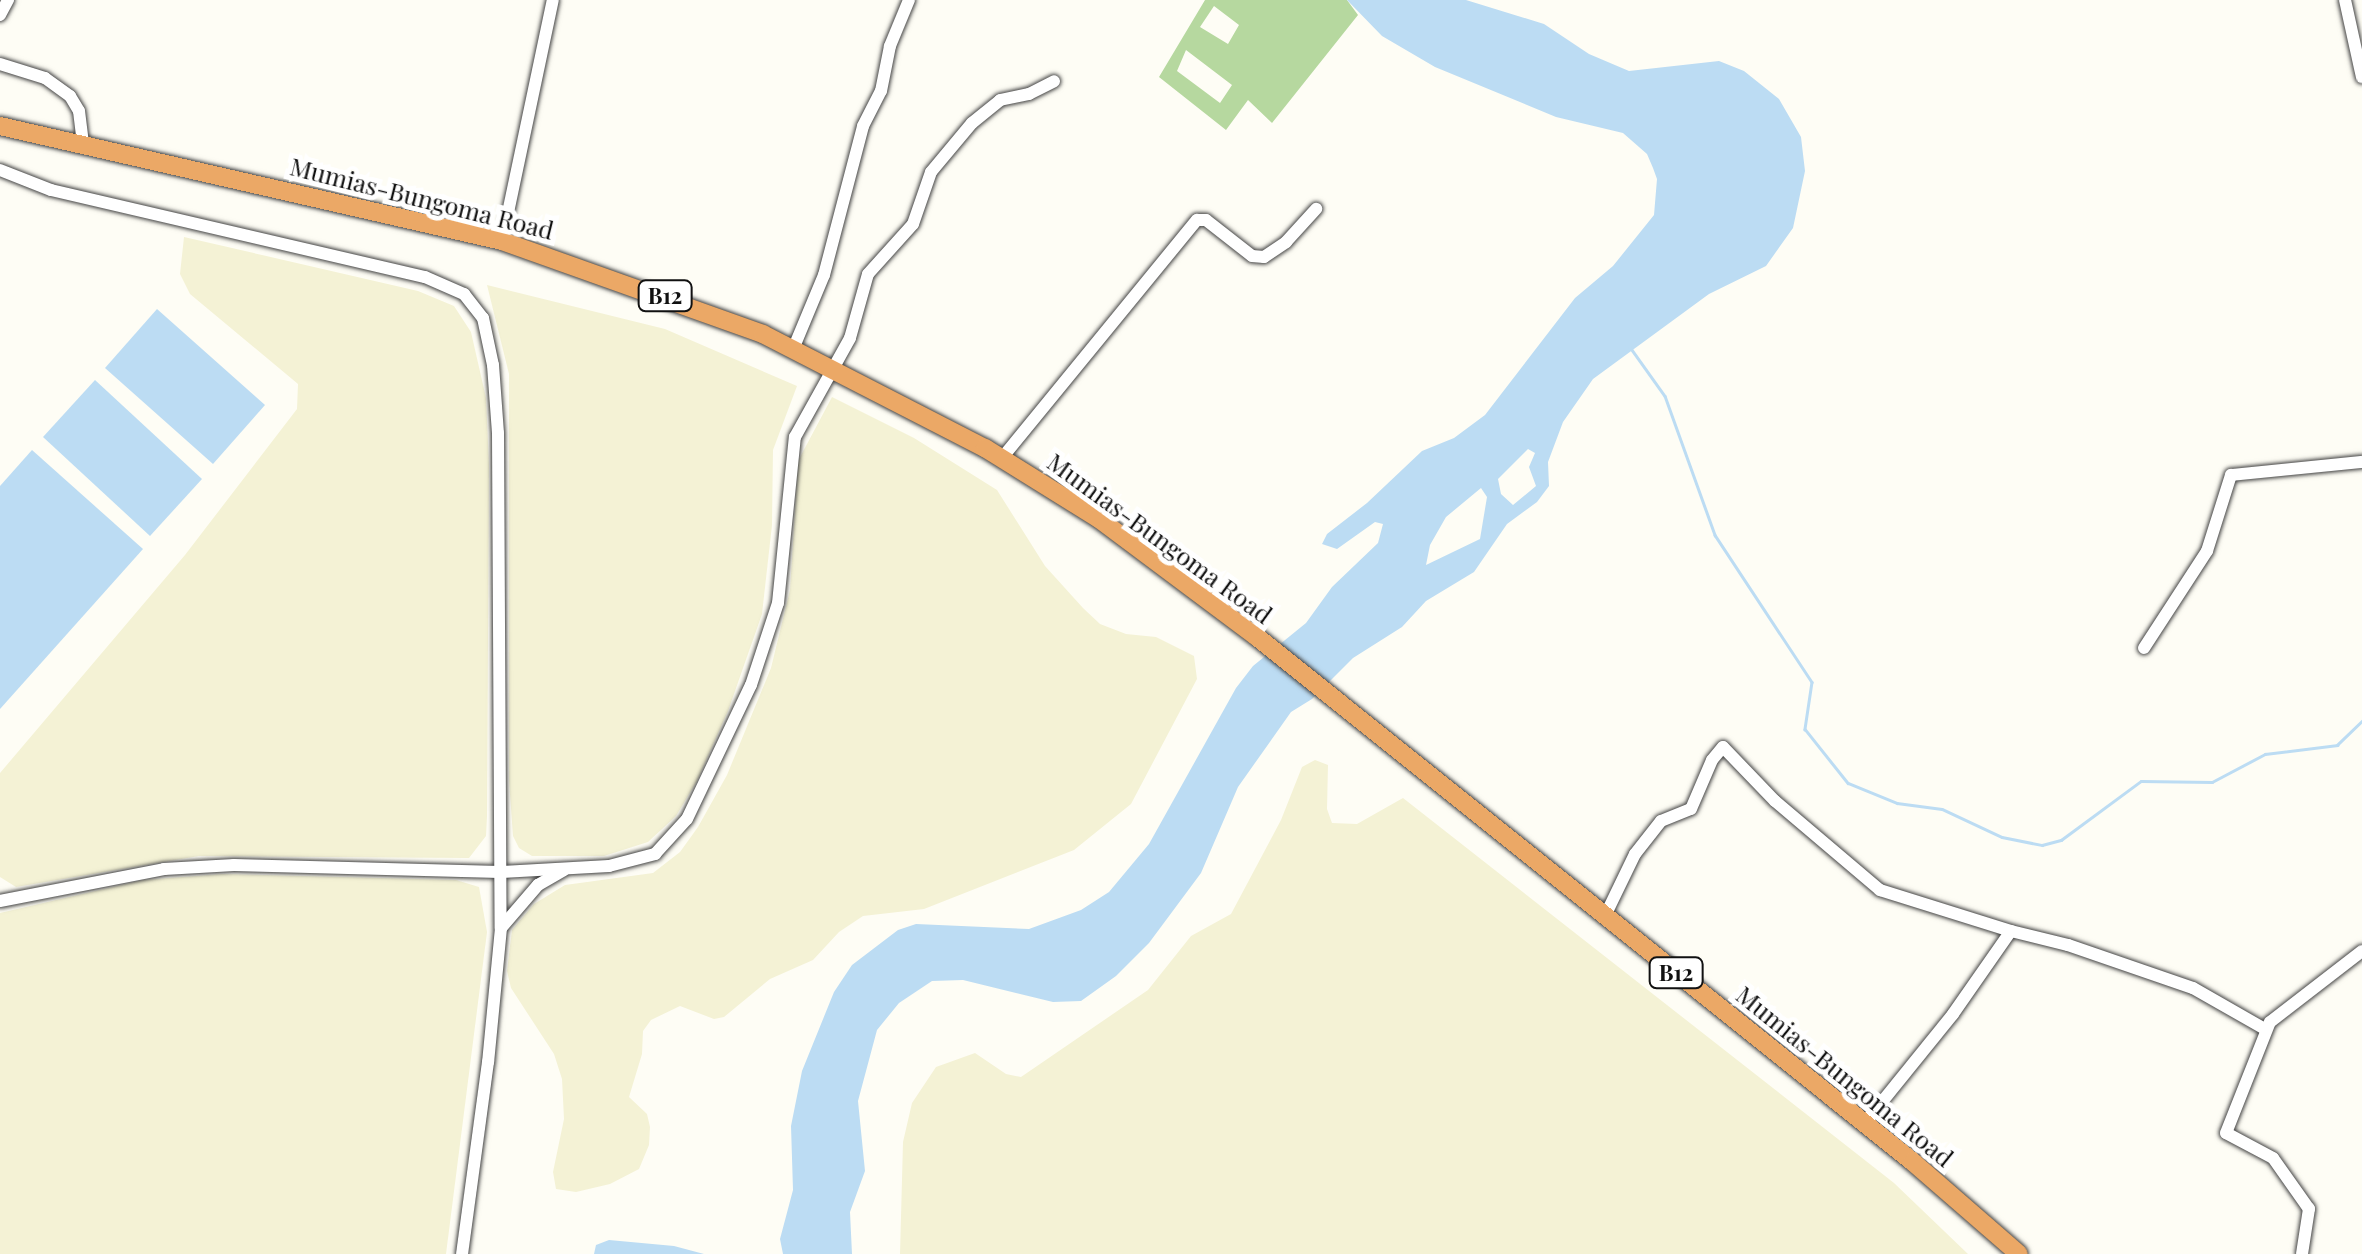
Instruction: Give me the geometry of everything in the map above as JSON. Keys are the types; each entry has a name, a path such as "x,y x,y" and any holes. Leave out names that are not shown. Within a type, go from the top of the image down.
{"highway":[{"name":"Mumias-Bungoma Road","path":"0,126 339,200 502,241 679,301 794,348 1002,458 1100,519 1258,637 1864,1124 2019,1254"}],"street":[{"path":"0,14 8,0"},
{"path":"502,241 554,0"},
{"path":"794,348 824,275 863,126 878,100 890,46 909,0"},
{"path":"2345,0 2362,77"},
{"path":"0,64 45,78 70,96 79,111 83,146"},
{"path":"0,901 164,869 234,866 500,872 637,862 655,854 687,819 710,779 752,685 778,603 795,436 854,330 868,274 887,257 918,216 922,189 938,161 988,107 1054,81"},
{"path":"0,170 52,190 425,277 454,288 479,310 493,365 498,433 500,928 462,1254"},
{"path":"1002,458 1197,220 1206,220 1252,256 1264,257 1286,242 1316,209"},
{"path":"2144,648 2207,551 2231,475 2362,462"},
{"path":"1605,916 1635,854 1666,818 1691,809 1712,760 1723,747 1775,802 1880,890 2011,931 2068,944 2193,988 2265,1030"},
{"path":"500,928 538,886 566,868"},
{"path":"1864,1124 1953,1014 2011,931"},
{"path":"2302,1254 2309,1209 2273,1158 2226,1132 2265,1030 2279,1012 2362,951"}],"shaded area":[{"path":"184,237 418,291 454,306 471,332 486,398 489,465 486,836 469,858 199,856 16,887 0,877 0,773 185,555 297,409 298,384 190,294 180,274"},
{"path":"487,285 665,329 797,386 773,450 772,525 762,614 728,711 697,781 676,816 648,842 604,856 532,856 519,848 513,836 509,780 509,374"},
{"path":"832,397 914,438 997,490 1045,566 1083,608 1100,624 1126,634 1156,637 1194,656 1197,679 1131,804 1074,850 924,909 863,916 839,932 813,960 770,979 724,1017 714,1019 680,1006 651,1020 643,1031 642,1054 629,1097 647,1114 650,1127 649,1145 639,1169 610,1184 576,1192 556,1189 553,1172 564,1119 562,1079 554,1054 511,988 507,971 512,930 534,904 565,885 653,873 680,852 698,827 727,775 771,668 790,590 798,461"},
{"path":"1315,760 1328,765 1327,809 1332,823 1357,824 1403,798 1894,1183 1968,1254 900,1254 903,1142 912,1103 936,1067 975,1053 1006,1074 1021,1077 1148,990 1191,936 1231,914 1281,820 1302,767"},
{"path":"222,874 456,880 479,887 487,932 446,1254 0,1254 0,913 143,880"}],"green space":[{"path":"1205,0 1347,0 1358,15 1272,123 1248,100 1226,130 1159,77","holes":["1214,6 1239,25 1228,44 1200,27","1186,50 1232,85 1220,103 1177,71"]}],"water":[{"path":"1347,0 1466,0 1544,24 1589,54 1629,71 1719,61 1744,71 1779,99 1801,137 1805,171 1793,228 1766,266 1709,294 1593,379 1563,422 1548,462 1549,486 1537,502 1507,524 1474,572 1426,601 1402,627 1353,658 1312,699 1291,712 1238,787 1201,873 1149,943 1116,976 1081,1001 1053,1002 963,980 932,981 899,1003 877,1030 858,1101 865,1171 850,1212 852,1254 783,1254 780,1239 793,1190 791,1126 802,1071 834,992 852,965 898,930 916,924 1029,929 1081,910 1109,892 1149,844 1236,688 1253,666 1306,623 1332,587 1378,543 1383,524 1375,522 1337,549 1322,544 1327,534 1422,451 1454,438 1485,415 1575,298 1613,266 1654,215 1657,179 1653,168 1647,154 1623,133 1556,117 1435,67 1382,36","holes":["1528,449 1535,453 1529,467 1536,486 1513,505 1501,494 1498,479","1481,488 1487,497 1480,539 1426,565 1430,545 1446,517"]},
{"path":"157,309 265,405 213,464 105,368"},
{"path":"95,380 202,479 150,536 43,437"},
{"path":"32,450 143,549 0,709 0,486"},
{"path":"609,1240 674,1246 704,1254 594,1254 596,1245"}],"waterway":[{"path":"1630,347 1665,396 1715,535 1812,682 1805,729 1848,783 1897,803 1942,809 2002,837 2042,845 2061,840 2141,781 2212,782 2265,754 2337,745 2362,721"}]}
